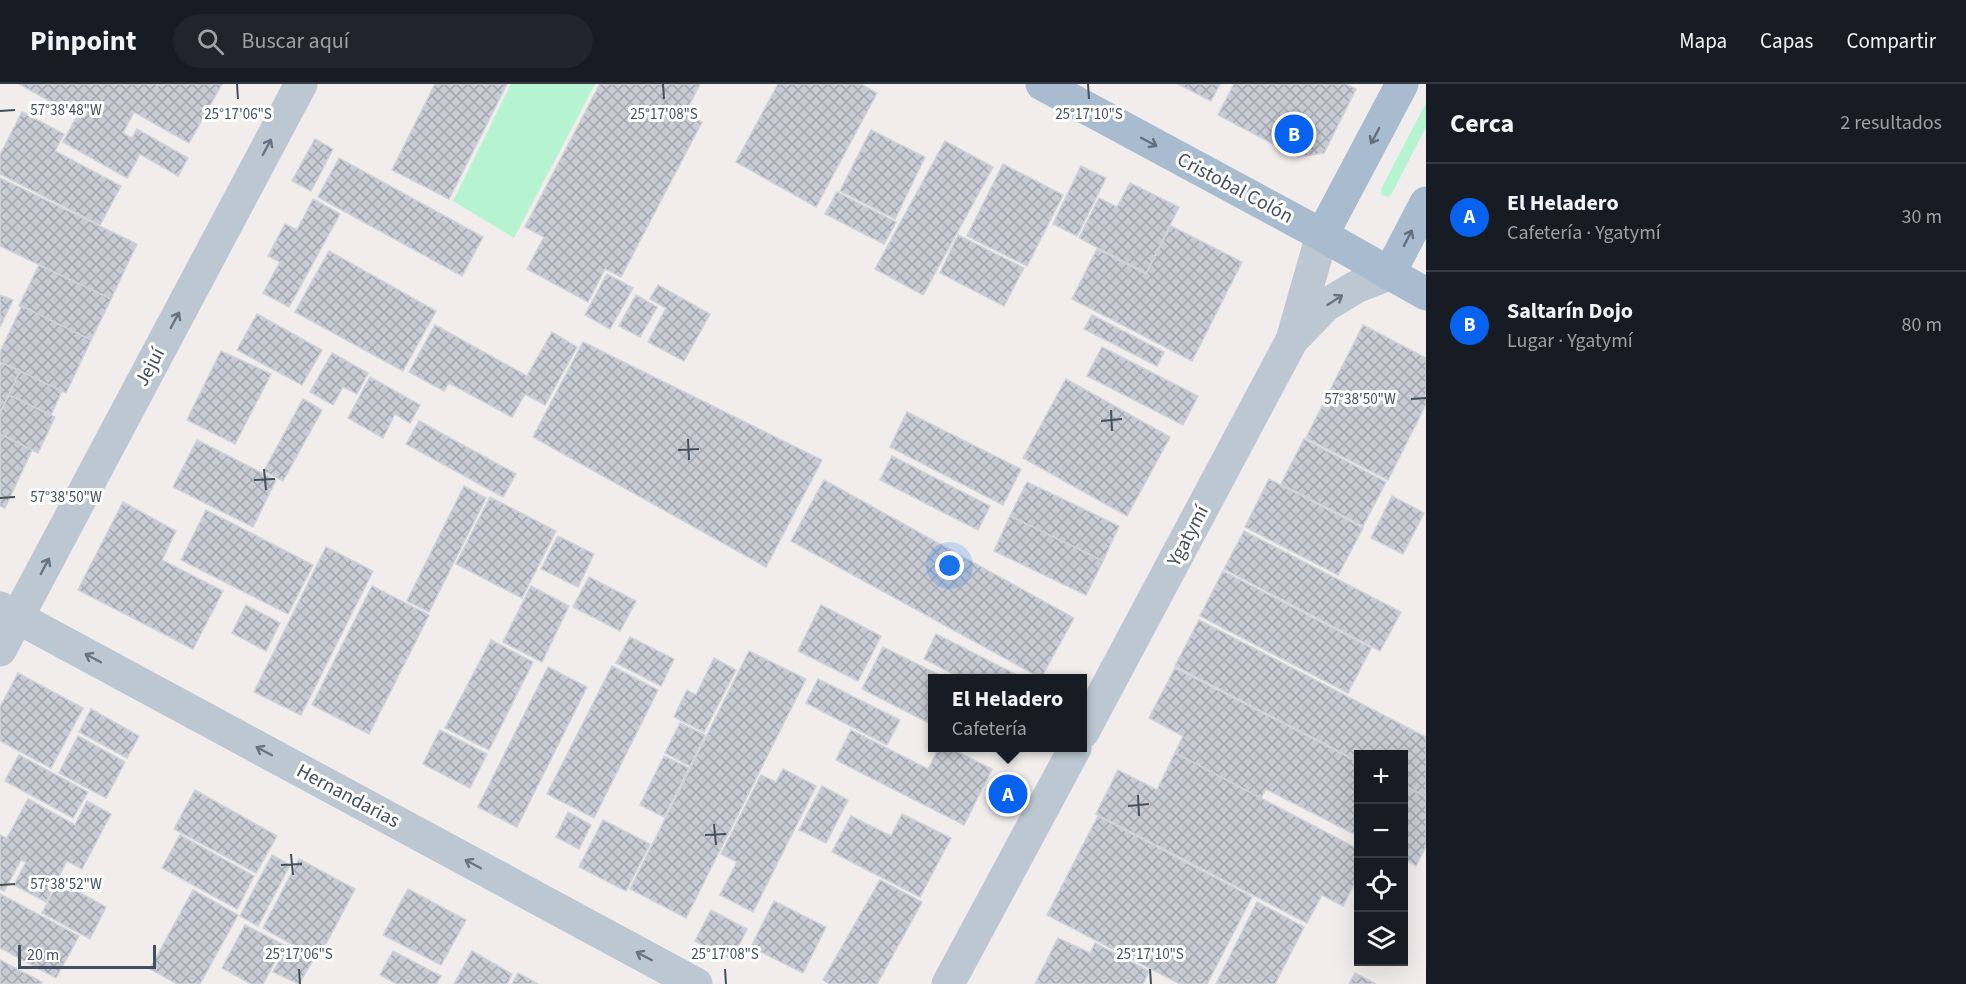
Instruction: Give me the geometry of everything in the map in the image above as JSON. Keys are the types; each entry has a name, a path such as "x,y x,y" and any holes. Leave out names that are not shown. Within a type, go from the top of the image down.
{"main road":[{"name":"Cristobal Colón","path":"1042,84 1322,235 1426,294"},
{"name":"Ygatymí","path":"1322,235 1402,84"},
{"path":"1389,274 1426,203"}],"street":[{"name":"Jejuí","path":"0,650 9,613 301,84"},
{"name":"Ygatymí","path":"1087,724 1292,340 1322,235"},
{"name":"Ygatymí","path":"1292,340 1326,305 1356,287 1389,274"},
{"name":"Hernandarias","path":"9,613 696,984"},
{"path":"948,984 1072,752"}],"green space":[{"path":"511,84 595,84 514,238 453,201"},
{"path":"1426,103 1426,127 1391,195 1388,197 1382,195 1381,189"}],"building":[{"path":"19,84 155,84 158,86 159,84 222,84 189,143 134,112 123,133 132,138 137,129 188,158 178,176 140,154 127,178 63,142 77,116"},
{"path":"435,84 507,84 449,199 392,170"},
{"path":"600,84 700,84 685,113 702,122 621,277 605,269 588,302 527,269 544,237 525,227"},
{"path":"778,84 861,84 877,93 816,207 736,162"},
{"path":"1178,84 1220,84 1211,101"},
{"path":"1234,84 1346,84 1356,89 1324,153 1298,157 1218,115"},
{"path":"22,112 64,134 55,151 121,186 100,225 0,174 0,155"},
{"path":"871,130 925,157 895,219 840,191"},
{"path":"315,139 333,149 311,191 292,181"},
{"path":"945,141 993,167 923,295 875,269"},
{"path":"339,158 483,237 462,276 318,197"},
{"path":"1003,164 1063,195 1027,266 967,236"},
{"path":"1081,166 1106,178 1077,236 1053,224"},
{"path":"0,178 137,244 111,299 0,246"},
{"path":"1130,183 1179,207 1146,273 1079,238 1099,198 1117,207"},
{"path":"837,192 896,222 884,244 825,214"},
{"path":"313,199 340,214 289,307 263,293 280,262 268,256 285,224 297,230"},
{"path":"1171,226 1242,262 1192,361 1072,299 1097,249 1146,274"},
{"path":"958,235 1024,268 1004,306 940,273"},
{"path":"329,251 436,311 403,371 295,312"},
{"path":"39,265 111,299 91,340 19,306"},
{"path":"607,274 633,288 610,329 585,315"},
{"path":"658,285 710,314 684,361 648,342 666,308 650,299"},
{"path":"0,295 13,300 0,327"},
{"path":"636,295 657,307 640,337 619,326"},
{"path":"22,306 91,340 66,393 0,362 0,352"},
{"path":"257,314 322,350 302,385 237,350"},
{"path":"1092,315 1164,352 1157,366 1084,329"},
{"path":"435,325 527,376 552,332 577,347 545,405 525,394 512,417 449,383 444,391 409,372"},
{"path":"1363,325 1426,358 1426,404 1388,480 1306,438"},
{"path":"583,342 822,460 766,567 533,437"},
{"path":"1102,347 1198,396 1183,425 1087,376"},
{"path":"221,351 271,374 235,444 187,420"},
{"path":"332,353 368,373 357,394 343,387 333,405 310,392"},
{"path":"2,363 20,371 0,413 0,366"},
{"path":"20,371 62,391 51,415 9,395"},
{"path":"370,377 420,405 410,423 395,414 383,438 348,418"},
{"path":"1066,379 1170,437 1127,516 1023,458"},
{"path":"9,395 55,417 38,453 0,434 0,413"},
{"path":"303,399 322,410 283,481 264,471"},
{"path":"907,412 1021,469 1003,505 890,447"},
{"path":"419,421 516,474 503,497 406,444"},
{"path":"0,434 32,450 5,508 0,506"},
{"path":"1304,439 1386,482 1363,526 1281,484"},
{"path":"197,440 276,480 253,527 173,487"},
{"path":"892,456 990,506 978,530 880,480"},
{"path":"1269,479 1363,528 1338,575 1245,527"},
{"path":"824,480 1074,618 1043,674 1034,674 791,541"},
{"path":"1027,482 1119,526 1103,561 1010,516"},
{"path":"464,486 486,498 429,612 407,601"},
{"path":"1392,496 1424,513 1403,554 1371,538"},
{"path":"490,497 556,531 522,598 456,564"},
{"path":"123,502 176,531 162,560 223,591 193,649 78,590"},
{"path":"206,510 313,565 288,614 181,560"},
{"path":"1010,516 1103,561 1086,595 994,551"},
{"path":"1244,531 1401,612 1380,651 1224,569"},
{"path":"558,536 594,554 578,587 541,569"},
{"path":"326,547 373,571 301,715 254,692"},
{"path":"1223,571 1371,648 1348,693 1200,616"},
{"path":"589,577 636,601 620,631 573,607"},
{"path":"372,586 429,615 369,734 312,705"},
{"path":"531,586 569,606 542,662 503,642"},
{"path":"246,605 280,623 266,651 232,633"},
{"path":"821,605 881,636 858,681 798,651"},
{"path":"1199,620 1426,737 1426,797 1408,787 1408,750 1354,750 1354,759 1175,666"},
{"path":"936,634 1015,674 953,674 924,659"},
{"path":"630,637 674,659 661,686 616,663"},
{"path":"491,640 533,662 489,750 445,728"},
{"path":"883,647 937,674 928,674 928,722 862,689"},
{"path":"749,651 806,679 686,918 630,889"},
{"path":"714,658 736,670 704,732 674,717 687,690 696,695"},
{"path":"612,666 658,690 594,818 547,794"},
{"path":"548,667 587,687 517,827 478,807"},
{"path":"1175,668 1354,760 1354,834 1266,789 1261,798 1175,753 1183,736 1149,718"},
{"path":"18,673 83,708 51,768 0,741 0,707"},
{"path":"818,679 900,720 887,745 806,703"},
{"path":"91,709 139,736 127,758 79,732"},
{"path":"680,723 705,735 690,766 665,753"},
{"path":"440,730 487,754 470,788 423,764"},
{"path":"851,730 928,769 937,752 958,752 992,769 964,825 836,760"},
{"path":"78,736 125,762 106,798 59,773"},
{"path":"1175,753 1354,847 1354,884 1343,906 1322,895 1307,923 1096,814 1118,770 1157,790"},
{"path":"19,755 88,792 73,818 5,781"},
{"path":"664,756 689,768 664,817 640,805"},
{"path":"783,769 816,786 753,912 720,895 737,862 721,854 761,775 776,782"},
{"path":"822,786 848,800 826,843 799,830"},
{"path":"1408,788 1426,797 1426,846 1416,866 1408,861"},
{"path":"195,790 277,836 256,873 174,829"},
{"path":"28,799 75,825 87,801 111,814 82,869 67,861 46,902 14,885 26,862 21,860 4,891 0,889 0,835 7,838"},
{"path":"568,812 591,825 579,849 556,837"},
{"path":"902,814 951,838 920,897 832,852 851,816 891,836"},
{"path":"1098,816 1252,897 1207,984 1180,984 1047,915"},
{"path":"603,820 650,844 626,891 579,867"},
{"path":"180,835 254,876 237,909 162,868"},
{"path":"272,855 290,865 258,926 240,916"},
{"path":"299,859 355,889 318,959 263,928"},
{"path":"880,880 922,902 877,984 829,984 823,980"},
{"path":"59,881 106,907 90,939 42,913"},
{"path":"408,889 466,920 441,965 383,935"},
{"path":"193,890 238,915 200,984 177,984 150,969"},
{"path":"0,894 79,936 56,978 0,948"},
{"path":"774,901 826,927 803,973 751,947"},
{"path":"1257,902 1304,927 1275,984 1216,984"},
{"path":"711,910 747,929 732,960 695,941"},
{"path":"245,925 284,945 263,984 251,984 222,968"},
{"path":"1058,938 1090,953 1095,943 1149,971 1143,984 1035,984"},
{"path":"288,945 313,960 299,984 273,972"},
{"path":"393,951 441,976 436,984 397,984 380,975"},
{"path":"472,951 512,974 507,984 454,984"},
{"path":"0,960 42,982 41,984 0,984"},
{"path":"518,973 538,984 512,984"},
{"path":"1355,973 1376,984 1349,984"}],"place":[{"name":"Saltarín Dojo","path":"1294,134"},
{"name":"El Heladero","path":"1008,794"}]}
